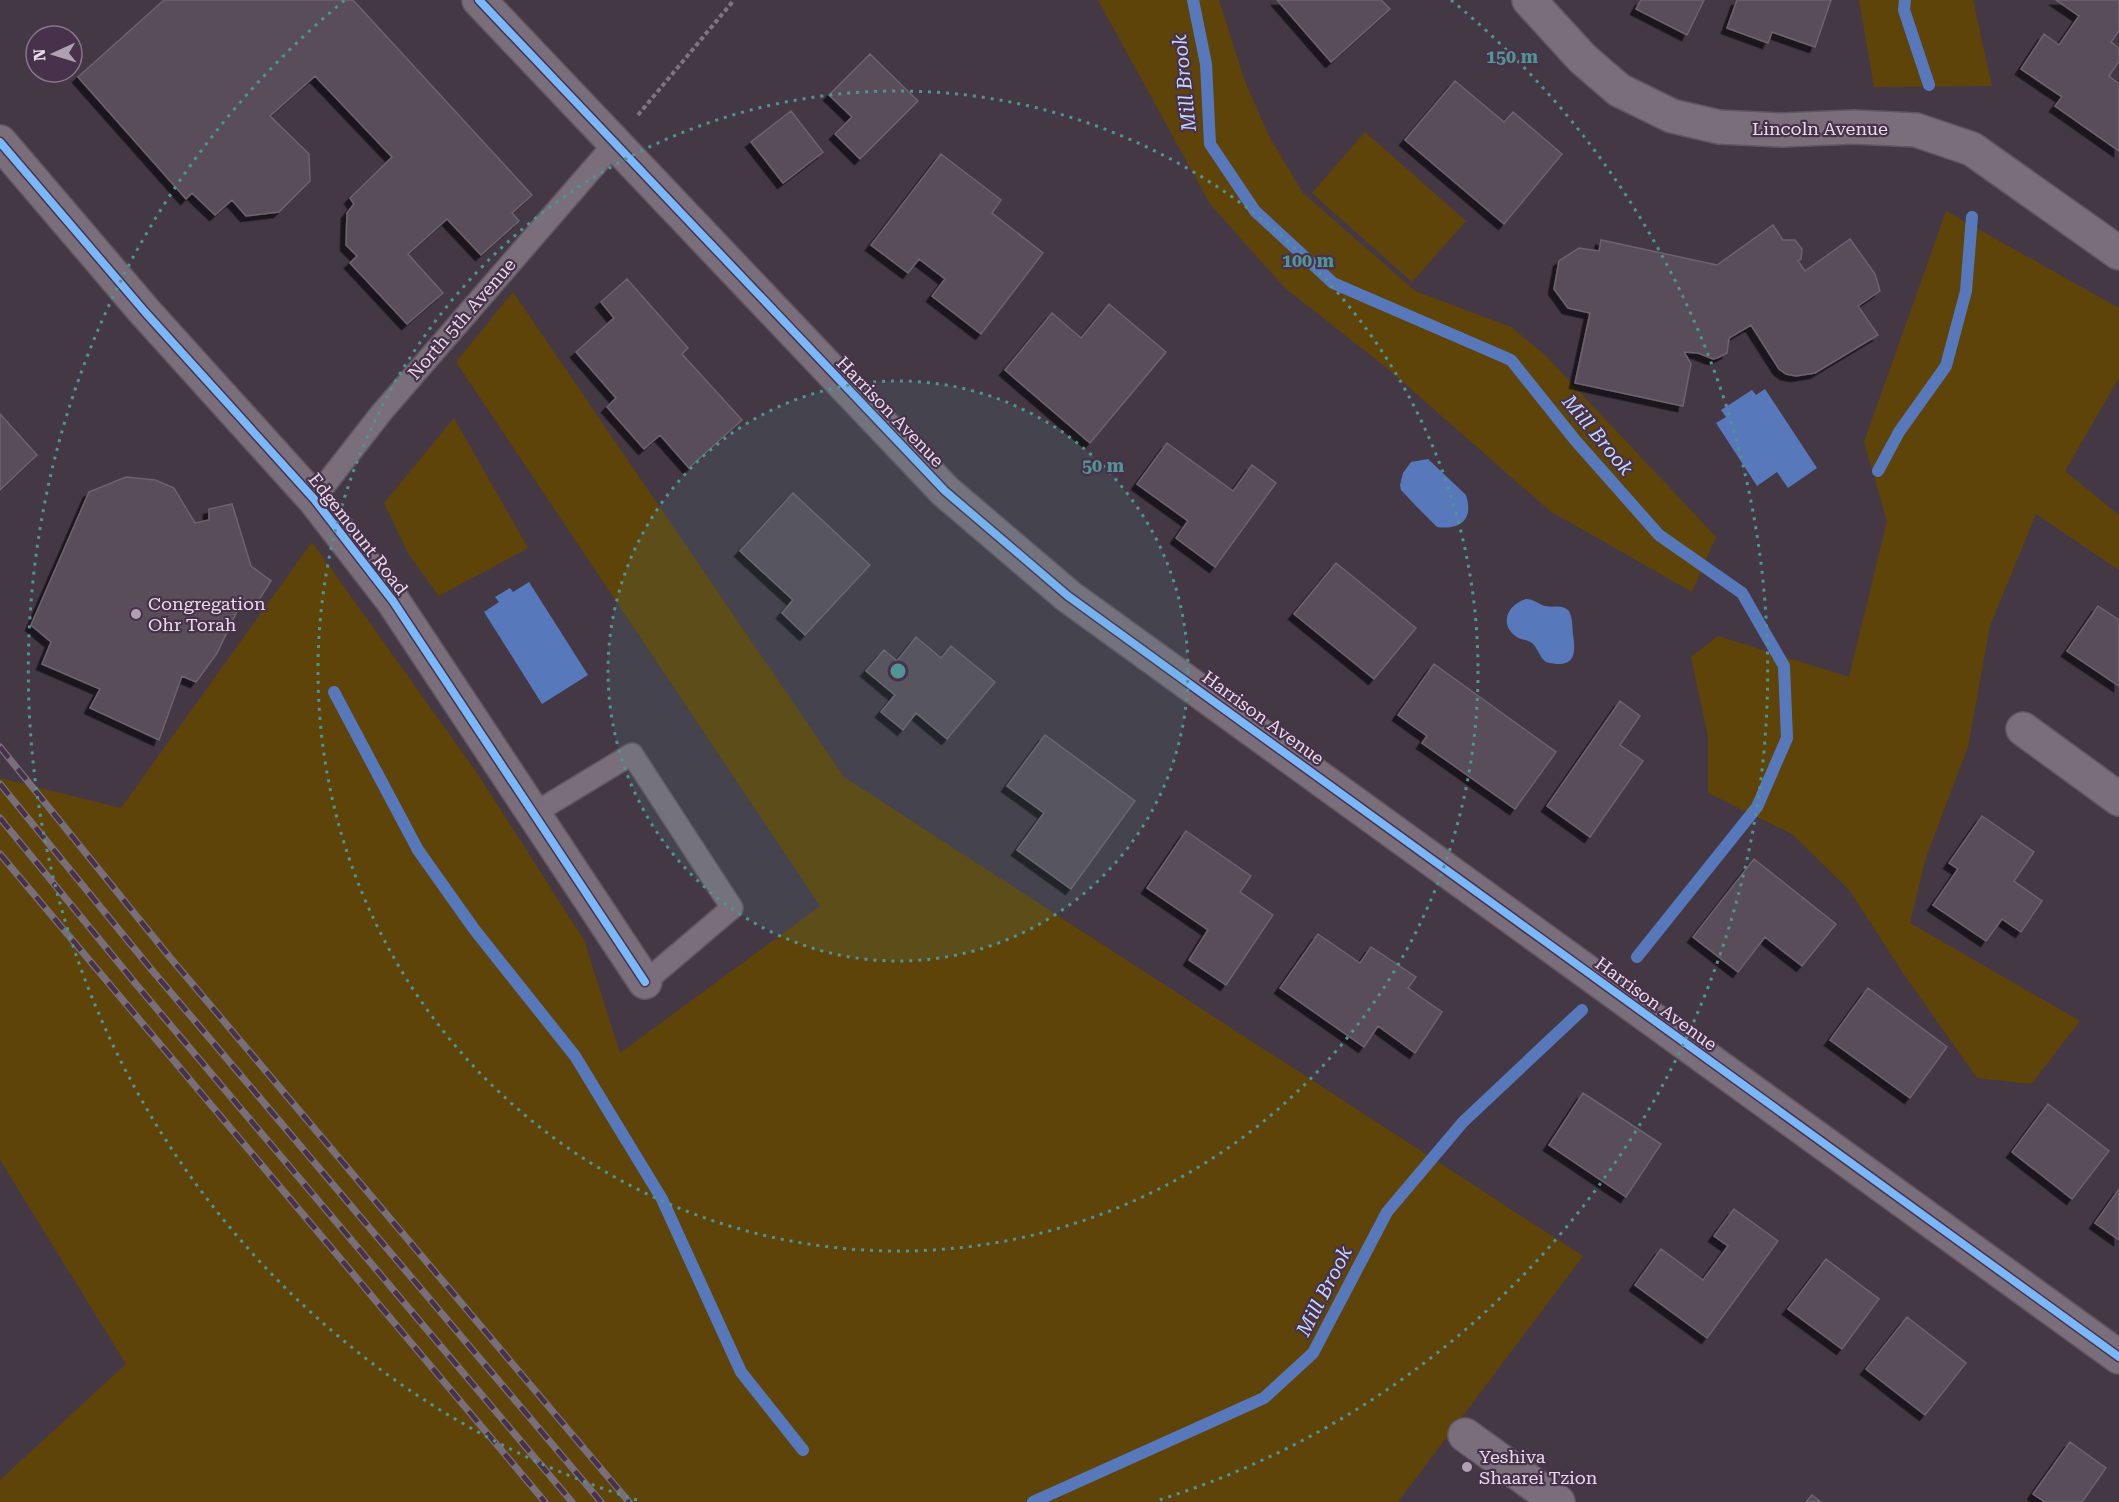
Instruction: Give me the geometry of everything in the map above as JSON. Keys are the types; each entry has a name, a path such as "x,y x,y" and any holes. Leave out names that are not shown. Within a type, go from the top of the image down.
{"street":[{"name":"Harrison Avenue","path":"479,0 945,491 1068,596 2119,1357"},
{"name":"Lincoln Avenue","path":"1529,0 1583,59 1619,90 1672,116 1719,127 1782,130 1854,128 1916,130 1972,149 2119,253"},
{"name":"Edgemount Road","path":"0,142 145,312 314,499 393,601 645,982"},
{"path":"2023,729 2119,799"},
{"path":"1465,1435 1558,1502"}],"lane":[{"name":"North 5th Avenue","path":"314,499 382,412 614,144"},
{"path":"533,814 632,753 732,908 645,982"}],"path":[{"path":"614,144 734,0"}],"shaded area":[{"path":"1098,0 1219,0 1244,79 1270,138 1303,193 1415,291 1511,327 1545,355 1716,537 1692,592 1550,511 1388,369 1285,288 1210,204"},
{"path":"1859,0 1973,0 1992,86 1874,87"},
{"path":"1365,132 1466,221 1412,282 1312,193"},
{"path":"1946,211 2119,308 2119,378 2065,471 2119,515 2119,570 2036,514 1990,626 1968,747 1926,857 1910,923 2080,1021 2031,1084 1977,1078 1901,970 1850,891 1792,834 1708,793 1708,737 1691,657 1718,636 1849,677 1887,521 1864,442"},
{"path":"513,292 844,777 1583,1256 1398,1502 0,1502 0,1480 126,1364 0,1160 0,778 121,808 312,542 475,770 584,940 620,1053 820,906 456,362"},
{"path":"454,418 528,548 439,596 409,555 384,503"}],"water":[{"path":"1765,389 1817,468 1788,488 1777,472 1757,486 1716,423 1726,417 1721,410 1752,390 1756,395"},
{"path":"1428,459 1466,495 1468,511 1463,522 1458,525 1437,527 1401,490 1403,473 1411,462"},
{"path":"529,582 588,675 542,704 484,612 499,602 495,597 510,588 513,592"},
{"path":"1526,599 1569,611 1572,620 1574,650 1571,660 1567,663 1546,662 1532,643 1516,637 1510,630 1507,625 1508,614 1515,605"}],"building":[{"path":"164,0 353,0 532,195 512,213 519,221 481,255 447,219 408,254 443,293 407,324 350,263 357,256 346,245 347,213 354,204 350,198 392,157 315,76 270,116 309,154 310,181 279,212 246,216 232,200 215,215 192,193 186,199 84,84 84,72"},
{"path":"1277,0 1381,0 1390,9 1331,62"},
{"path":"1641,0 1704,0 1687,35 1636,9"},
{"path":"1737,0 1831,0 1815,47 1772,32 1768,43 1727,28"},
{"path":"2056,0 2119,0 2119,31 2111,42 2119,48 2119,61 2109,76 2119,84 2119,151 2055,106 2062,97 2021,69 2044,34 2059,45 2079,16"},
{"path":"870,54 918,101 860,159 835,134 852,117 829,95"},
{"path":"1455,81 1504,122 1513,112 1562,154 1504,224 1405,140"},
{"path":"791,111 823,152 783,183 751,142"},
{"path":"941,154 1001,200 992,213 1043,253 981,334 932,296 945,279 919,259 908,273 871,245"},
{"path":"1773,225 1783,240 1795,240 1802,249 1801,259 1798,261 1805,271 1850,239 1875,274 1880,291 1858,306 1878,335 1815,373 1796,376 1786,374 1779,369 1751,325 1729,338 1727,353 1717,358 1684,352 1691,364 1683,406 1575,383 1590,313 1568,308 1554,289 1559,261 1579,248 1599,251 1601,240 1717,265"},
{"path":"627,279 688,348 682,354 742,420 689,468 660,435 644,449 607,407 616,398 576,352 614,318 601,302"},
{"path":"1109,304 1166,352 1090,443 1005,370 1052,313 1081,338"},
{"path":"0,414 37,455 0,490"},
{"path":"1167,443 1233,491 1252,465 1276,483 1215,567 1176,538 1188,521 1137,484"},
{"name":"Congregation Ohr Torah","path":"126,477 155,480 174,488 195,523 209,520 209,509 232,504 251,566 271,581 257,603 243,599 217,653 196,682 182,676 159,740 90,708 100,689 42,664 51,642 31,625 89,492"},
{"path":"793,493 870,565 805,635 782,613 793,600 740,551"},
{"path":"1336,563 1416,628 1374,679 1294,614"},
{"path":"2098,606 2119,620 2119,686 2067,651"},
{"path":"916,637 941,658 951,646 995,682 947,739 916,713 903,730 881,712 895,695 866,671 884,650 897,661"},
{"path":"1434,664 1556,752 1515,809 1422,743 1427,736 1398,715"},
{"path":"1620,701 1640,716 1620,745 1643,761 1590,837 1547,806"},
{"path":"1045,735 1135,801 1071,889 1017,850 1044,813 1007,786"},
{"path":"1982,816 2034,852 2014,881 2042,901 2021,932 2002,919 1986,941 1933,905 1958,869 1949,863"},
{"path":"1186,831 1251,876 1240,892 1273,915 1226,985 1189,960 1208,930 1147,888"},
{"path":"1754,859 1836,924 1802,966 1765,937 1738,972 1693,937"},
{"path":"1318,934 1360,963 1371,947 1416,977 1408,988 1442,1012 1415,1053 1378,1026 1364,1047 1280,988"},
{"path":"1868,988 1947,1047 1910,1098 1830,1040"},
{"path":"1583,1093 1661,1144 1626,1197 1549,1145"},
{"path":"2048,1104 2109,1151 2072,1199 2012,1152"},
{"path":"2119,1189 2119,1240 2095,1223"},
{"path":"1734,1209 1778,1241 1707,1338 1635,1285 1661,1249 1703,1280 1728,1246 1714,1236"},
{"path":"1826,1259 1879,1299 1842,1349 1788,1309"},
{"path":"1907,1317 1966,1363 1925,1415 1866,1369"},
{"path":"2070,1442 2106,1468 2082,1502 2045,1502 2033,1494"},
{"path":"1812,1495 1821,1502 1806,1502"}],"waterway":[{"name":"Mill Brook","path":"1193,0 1206,64 1210,144 1255,211 1333,283 1511,360 1575,440 1659,535 1742,593 1784,666 1787,738 1757,807 1637,957"},
{"path":"1905,0 1904,10 1929,85"},
{"path":"1878,471 1899,432 1946,366 1966,291 1972,217"},
{"path":"334,692 418,850 474,929 575,1056 662,1199 741,1372 803,1450"},
{"name":"Mill Brook","path":"1033,1502 1264,1398 1313,1353 1387,1212 1463,1122 1582,1010"}],"railway":[{"path":"0,747 168,955 629,1502"},
{"path":"0,784 151,969 601,1502"},
{"path":"0,818 135,983 572,1502"},
{"path":"0,854 545,1502"}],"cycle path":[{"path":"479,0 945,491 1068,596 2119,1357"},
{"path":"0,142 145,312 314,499 393,601 645,982"}],"place":[{"name":"Congregation Ohr Torah","path":"136,614"},
{"name":"Yeshiva Shaarei Tzion","path":"1467,1467"}]}
